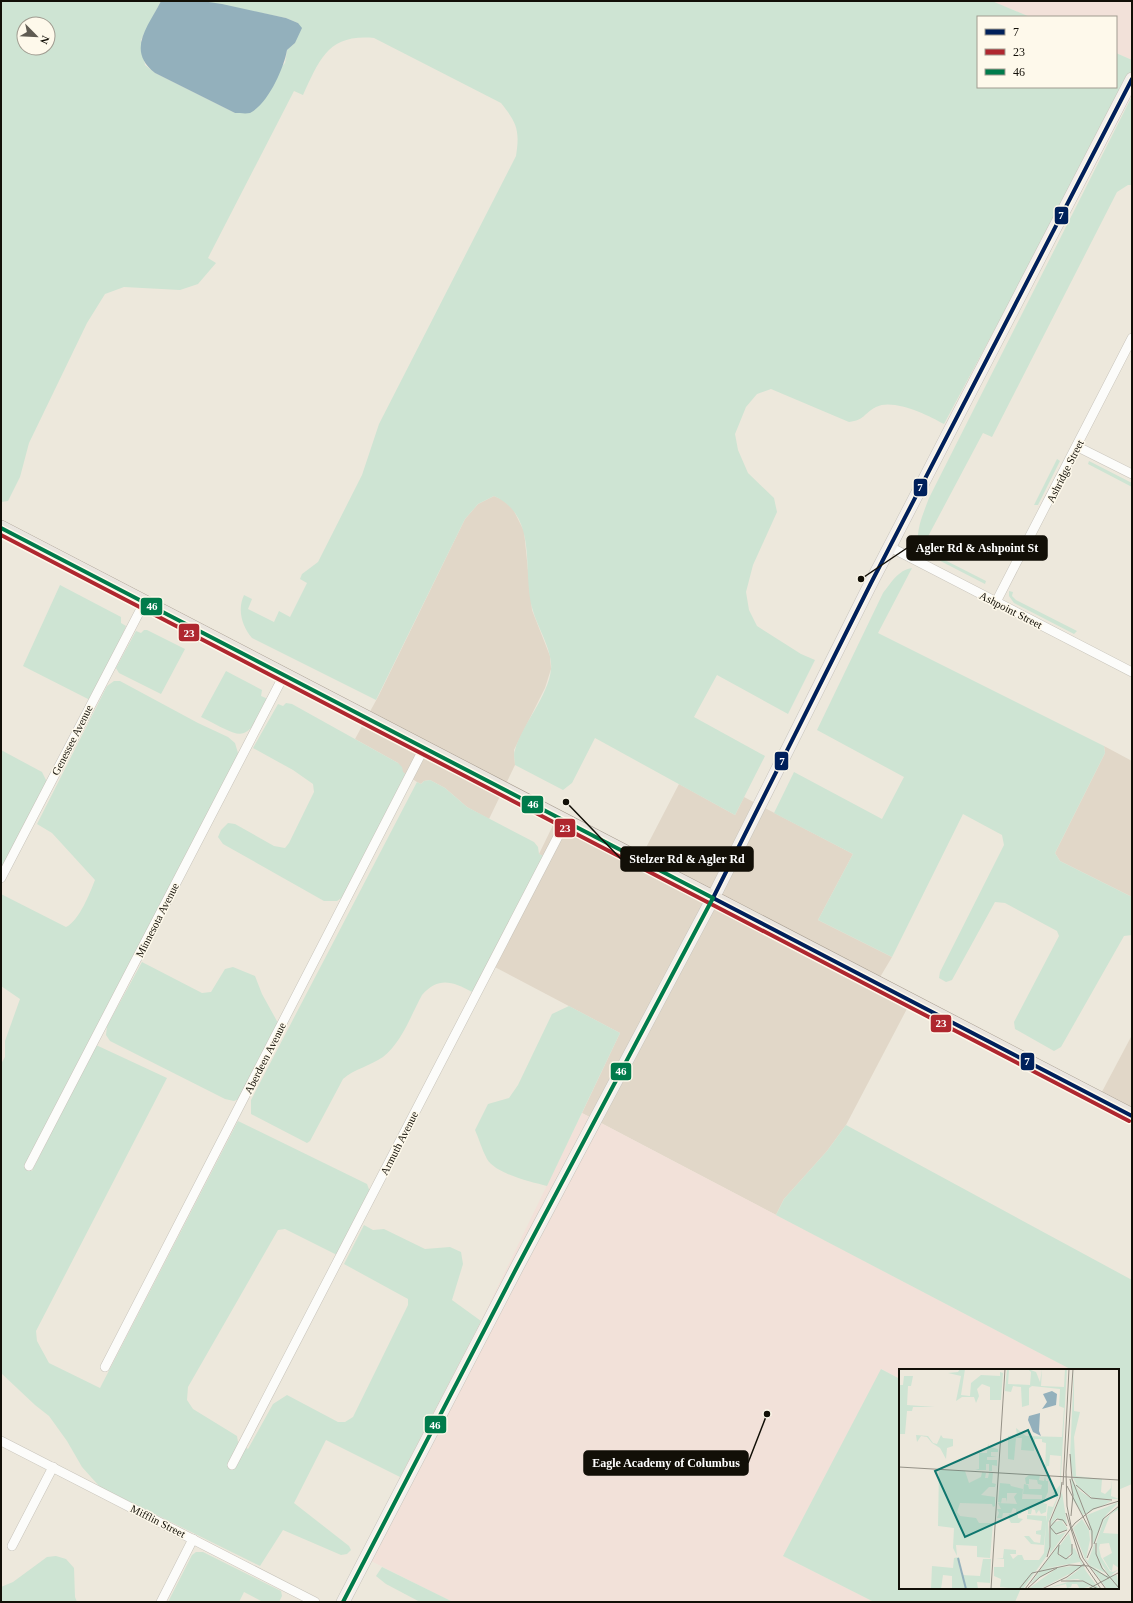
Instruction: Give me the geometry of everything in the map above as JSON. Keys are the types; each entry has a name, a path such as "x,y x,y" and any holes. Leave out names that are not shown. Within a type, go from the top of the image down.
{"main road":[{"path":"343,1602 516,1269 712,898 890,547 1132,79"},
{"path":"1,528 1132,1116"}],"street":[{"name":"Ashridge Street","path":"996,602 1078,447 1132,338"},
{"path":"1078,447 1132,474"},
{"name":"Ashpoint Street","path":"890,547 1132,672"},
{"name":"Genessee Avenue","path":"1,878 144,603"},
{"name":"Minnesota Avenue","path":"29,1166 284,675"},
{"name":"Aberdeen Avenue","path":"105,1367 424,748"},
{"name":"Armuth Avenue","path":"232,1465 566,821"},
{"name":"Mifflin Street","path":"1,1441 315,1602"},
{"path":"12,1546 53,1467"},
{"path":"161,1602 193,1539"}],"shaded area":[{"path":"992,1 1132,1 1132,60 1117,53 1117,16 1028,16"},
{"path":"494,496 503,500 513,509 524,531 532,610 550,656 551,669 545,688 514,750 515,765 489,819 467,807 445,788 430,780 424,781 421,784 417,782 402,772 398,763 355,739 379,695 465,519 478,504"},
{"path":"1104,746 1132,761 1132,897 1060,861 1055,853 1105,753"},
{"path":"679,784 735,815 744,797 853,854 818,920 892,957 876,984 910,1003 846,1125 827,1151 784,1199 776,1215 582,1113 620,1033 489,964 543,856 539,854 555,821 637,865"},
{"path":"1132,1035 1132,1121 1096,1103"},
{"path":"582,1113 1070,1369 899,1369 899,1378 882,1369 783,1556 874,1602 453,1602 367,1559 408,1482 400,1477 481,1321"}],"green space":[{"path":"1,1 161,1 141,40 145,65 155,73 235,113 285,63 287,50 295,43 298,23 286,18 202,1 992,1 1028,16 977,16 977,88 1117,88 1117,53 1132,60 1132,73 944,424 929,416 910,409 892,405 876,407 858,420 849,422 771,389 757,394 746,407 735,434 738,450 748,473 774,498 777,512 753,565 746,592 749,610 757,626 801,654 815,660 788,714 717,675 694,717 765,756 735,815 595,738 572,783 563,790 515,765 514,752 518,740 546,689 551,669 551,662 548,648 533,611 523,531 518,517 508,505 494,496 478,504 465,519 376,700 252,638 243,623 241,606 244,595 252,599 248,609 274,622 279,611 290,617 307,583 300,579 302,574 318,562 362,475 379,424 516,156 518,140 516,127 511,116 501,103 374,38 346,40 336,45 321,60 303,95 294,91 208,258 216,263 198,284 180,290 124,287 105,294 87,323 29,443 20,477 8,501 1,502"},
{"path":"1132,96 1132,185 1128,185 1117,192 992,437 983,433 924,544 927,551 986,581 985,584 921,551 920,553 918,546 918,532 921,518 929,498"},
{"path":"1057,459 1060,461 1038,505 1034,505"},
{"path":"1089,461 1132,483 1132,487 1088,464"},
{"path":"912,568 878,633 1104,746 1105,753 1055,853 1060,861 1132,897 1132,935 1124,936 1061,1047 1054,1051 1015,1029 1014,1022 1059,936 1057,931 1005,903 995,902 952,980 946,982 939,978 940,972 1004,845 1002,835 963,814 892,957 818,920 853,854 774,813 794,772 882,819 904,777 817,730 883,593 899,574"},
{"path":"60,585 121,617 121,623 126,626 115,652 90,700 23,666"},
{"path":"1009,591 1013,592 1012,596 1016,600 1077,631 1074,634 1014,603 1009,596"},
{"path":"144,630 147,630 185,649 161,694 119,673 116,668 136,631 141,633"},
{"path":"226,671 262,690 261,696 268,699 254,724 248,731 242,734 227,730 201,717"},
{"path":"114,681 120,681 198,723 228,737 235,743 238,753 237,760 26,1165 32,1171 96,1045 167,1078 36,1331 37,1341 49,1363 100,1388 238,1121 367,1184 370,1192 337,1255 285,1229 278,1230 188,1387 187,1400 193,1409 237,1436 238,1442 248,1449 273,1404 287,1395 338,1422 345,1422 353,1417 408,1305 408,1299 344,1264 364,1225 373,1230 384,1229 425,1249 450,1247 461,1252 463,1264 452,1300 481,1321 400,1477 326,1440 294,1503 349,1546 351,1550 347,1554 341,1555 283,1530 260,1566 100,1487 82,1467 67,1441 49,1416 1,1373 1,1064 5,1057 5,1041 20,999 1,986 1,894 66,927 71,924 84,906 95,880 52,833 37,824 107,686"},
{"path":"286,703 292,704 398,763 402,767 403,772 407,775 347,894 337,901 324,901 223,844 218,837 221,830 228,823 235,824 274,846 285,848 289,843 314,792 313,784 293,770 253,748 278,704 283,706"},
{"path":"1,750 42,772 47,782 1,871"},
{"path":"430,780 445,788 467,807 534,842 538,847 539,854 544,856 476,990 472,992 459,986 446,983 434,985 428,989 422,995 406,1028 390,1051 378,1060 343,1079 310,1141 307,1143 251,1114 251,1100 417,782 421,784 424,781"},
{"path":"142,962 202,993 211,992 225,969 233,967 255,976 262,994 278,1023 241,1098 234,1101 225,1099 110,1041 106,1035 107,1026"},
{"path":"569,1006 620,1033 547,1186 514,1177 498,1169 485,1156 475,1130 488,1104 509,1098 518,1085 552,1014"},
{"path":"846,1125 1132,1280 1132,1484 1119,1490 1119,1369 1070,1369 776,1215 784,1199 827,1151"},
{"path":"881,1369 899,1378 899,1589 1021,1589 1015,1602 874,1602 783,1556"},
{"path":"196,1552 203,1552 281,1591 282,1596 279,1602 263,1602 244,1592 239,1602 168,1602 192,1555"},
{"path":"56,1556 66,1559 74,1568 75,1597 77,1602 1,1602 1,1587 13,1582 47,1557"},
{"path":"382,1567 453,1602 420,1602 386,1584 376,1576"}],"water":[{"path":"161,1 202,1 222,4 286,18 298,23 302,28 295,43 287,50 279,75 274,85 269,94 257,108 250,113 235,113 155,73 146,64 142,56 142,38"}],"transit line":[{"name":"7","path":"713,898 871,583 1132,79"},
{"name":"46","path":"1,528 713,898 516,1269 343,1602"},
{"name":"23","path":"1,535 1129,1121"},
{"name":"7","path":"713,898 1132,1116"}],"place":[{"name":"Agler Rd & Ashpoint St","path":"861,579"},
{"name":"Stelzer Rd & Agler Rd","path":"566,802"},
{"name":"Eagle Academy of Columbus","path":"767,1414"}]}
